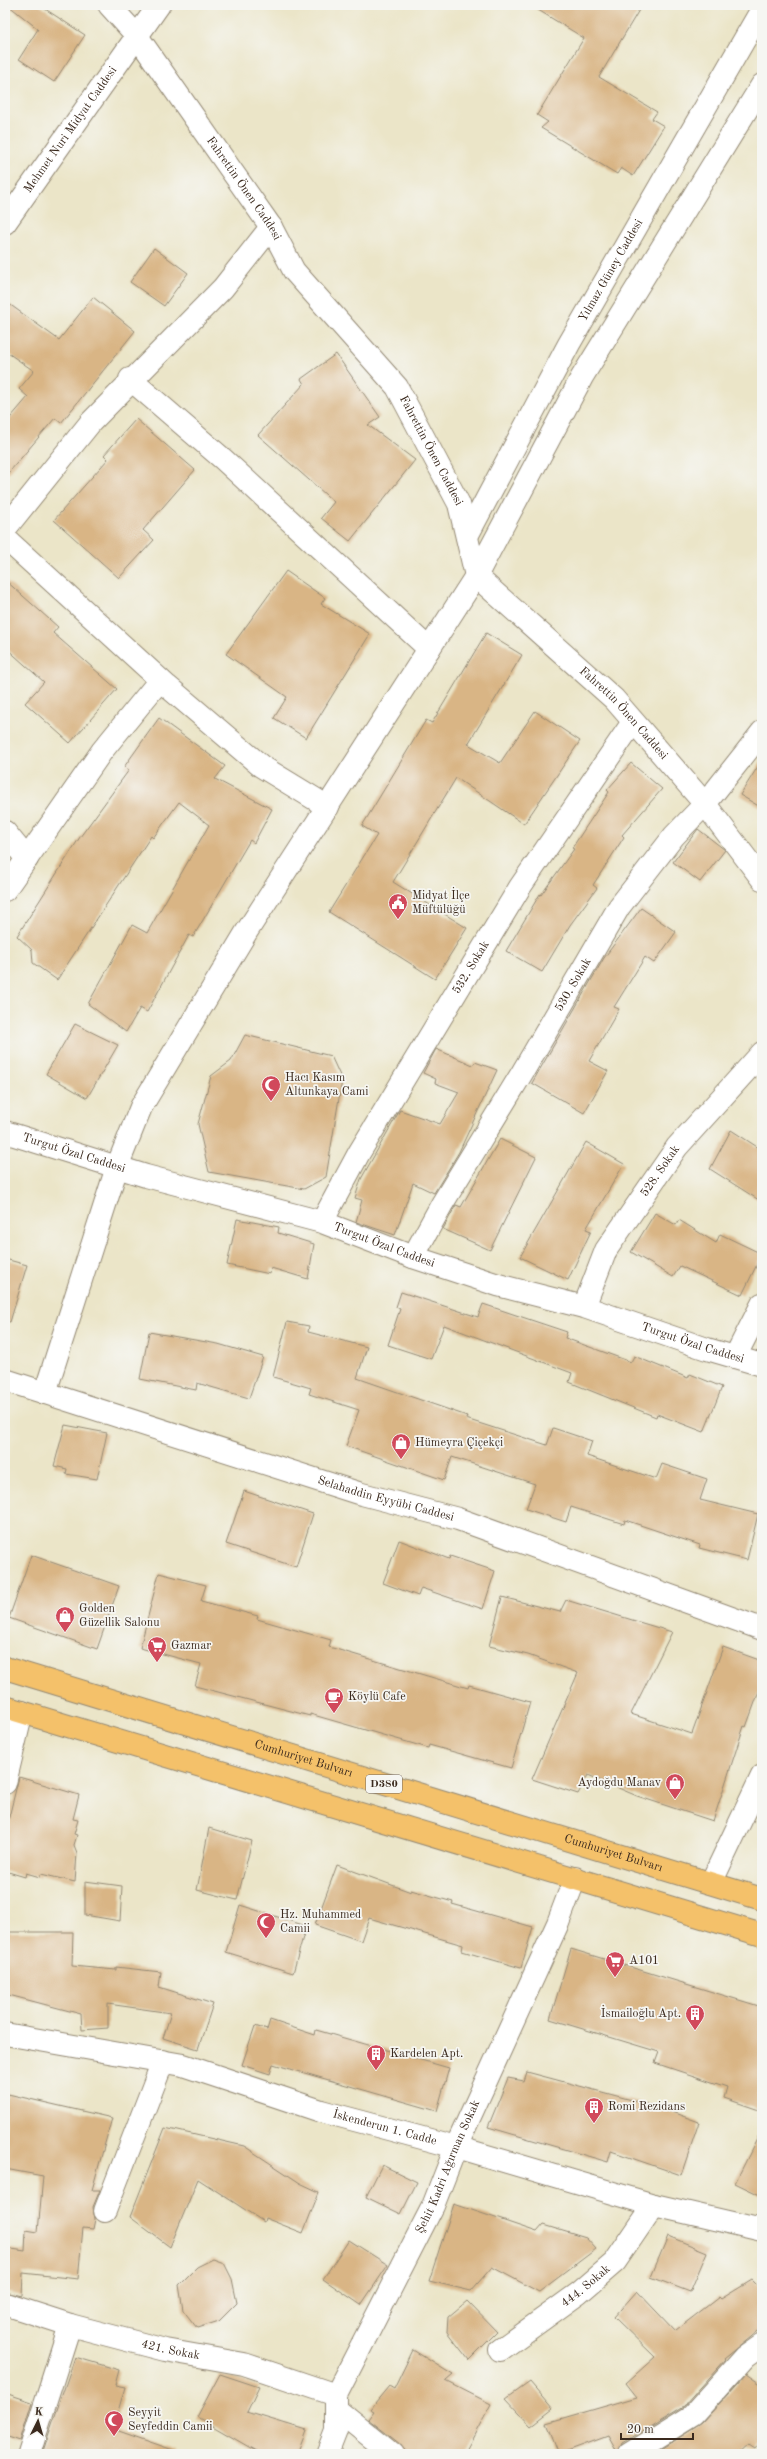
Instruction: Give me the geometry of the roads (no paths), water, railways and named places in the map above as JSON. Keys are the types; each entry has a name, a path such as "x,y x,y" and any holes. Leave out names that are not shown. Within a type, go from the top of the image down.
{"main road":[{"name":"Cumhuriyet Bulvarı","path":"5,1668 762,1899"},
{"path":"13,1710 762,1935"}],"street":[{"name":"Fahrettin Önen Caddesi","path":"109,5 137,36 271,227 294,271 397,387 459,504 476,576 614,699 704,804 762,879"},
{"name":"Mehmet Nuri Midyat Caddesi","path":"5,223 159,5"},
{"name":"Yılmaz Güney Caddesi","path":"467,536 569,344 762,9"},
{"path":"45,1393 118,1167 141,1107 247,931 476,576 582,377 762,85"},
{"path":"5,529 91,422 130,380 223,288 271,227"},
{"path":"130,380 223,459 429,649"},
{"path":"5,538 160,680 261,766 328,807"},
{"path":"5,890 102,751 160,680"},
{"name":"532. Sokak","path":"322,1222 359,1153 520,887 634,722"},
{"name":"530. Sokak","path":"413,1258 442,1204 619,906 674,836 704,804 762,732"},
{"path":"5,832 26,859"},
{"name":"528. Sokak","path":"584,1306 606,1250 677,1147 762,1053"},
{"name":"Turgut Özal Caddesi","path":"5,1132 118,1167 322,1222 413,1258 498,1284 584,1306 707,1349 762,1365"},
{"path":"735,1357 762,1304"},
{"name":"Selahaddin Eyyübi Caddesi","path":"5,1380 358,1494 458,1519 762,1629"},
{"path":"5,1783 13,1710"},
{"path":"711,1883 762,1776"},
{"name":"Şehit Kadri Ağırman Sokak","path":"327,2454 336,2431 336,2402 433,2206 456,2147 557,1927 575,1878"},
{"name":"İskenderun 1. Cadde","path":"5,2034 183,2065 320,2111 456,2147 654,2205 762,2230"},
{"path":"105,2211 163,2061"},
{"name":"444. Sokak","path":"500,2350 579,2293 615,2262 654,2205"},
{"name":"421. Sokak","path":"5,2304 70,2325 165,2350 244,2364 336,2402"},
{"path":"29,2454 70,2325"},
{"path":"630,2454 693,2414 745,2357 762,2345"},
{"path":"336,2402 392,2454"}],"place":[{"name":"Midyat İlçe Müftülüğü","path":"398,920"},
{"name":"Hacı Kasım Altunkaya Cami","path":"271,1102"},
{"name":"Hümeyra Çiçekçi","path":"401,1460"},
{"name":"Golden Güzellik Salonu","path":"65,1633"},
{"name":"Gazmar","path":"157,1663"},
{"name":"Köylü Cafe","path":"334,1714"},
{"name":"Aydoğdu Manav","path":"675,1800"},
{"name":"Hz. Muhammed Camii","path":"266,1939"},
{"name":"A101","path":"615,1978"},
{"name":"İsmailoğlu Apt.","path":"695,2031"},
{"name":"Kardelen Apt.","path":"376,2071"},
{"name":"Romi Rezidans","path":"594,2124"},
{"name":"Seyyit Seyfeddin Camii","path":"114,2437"}]}
